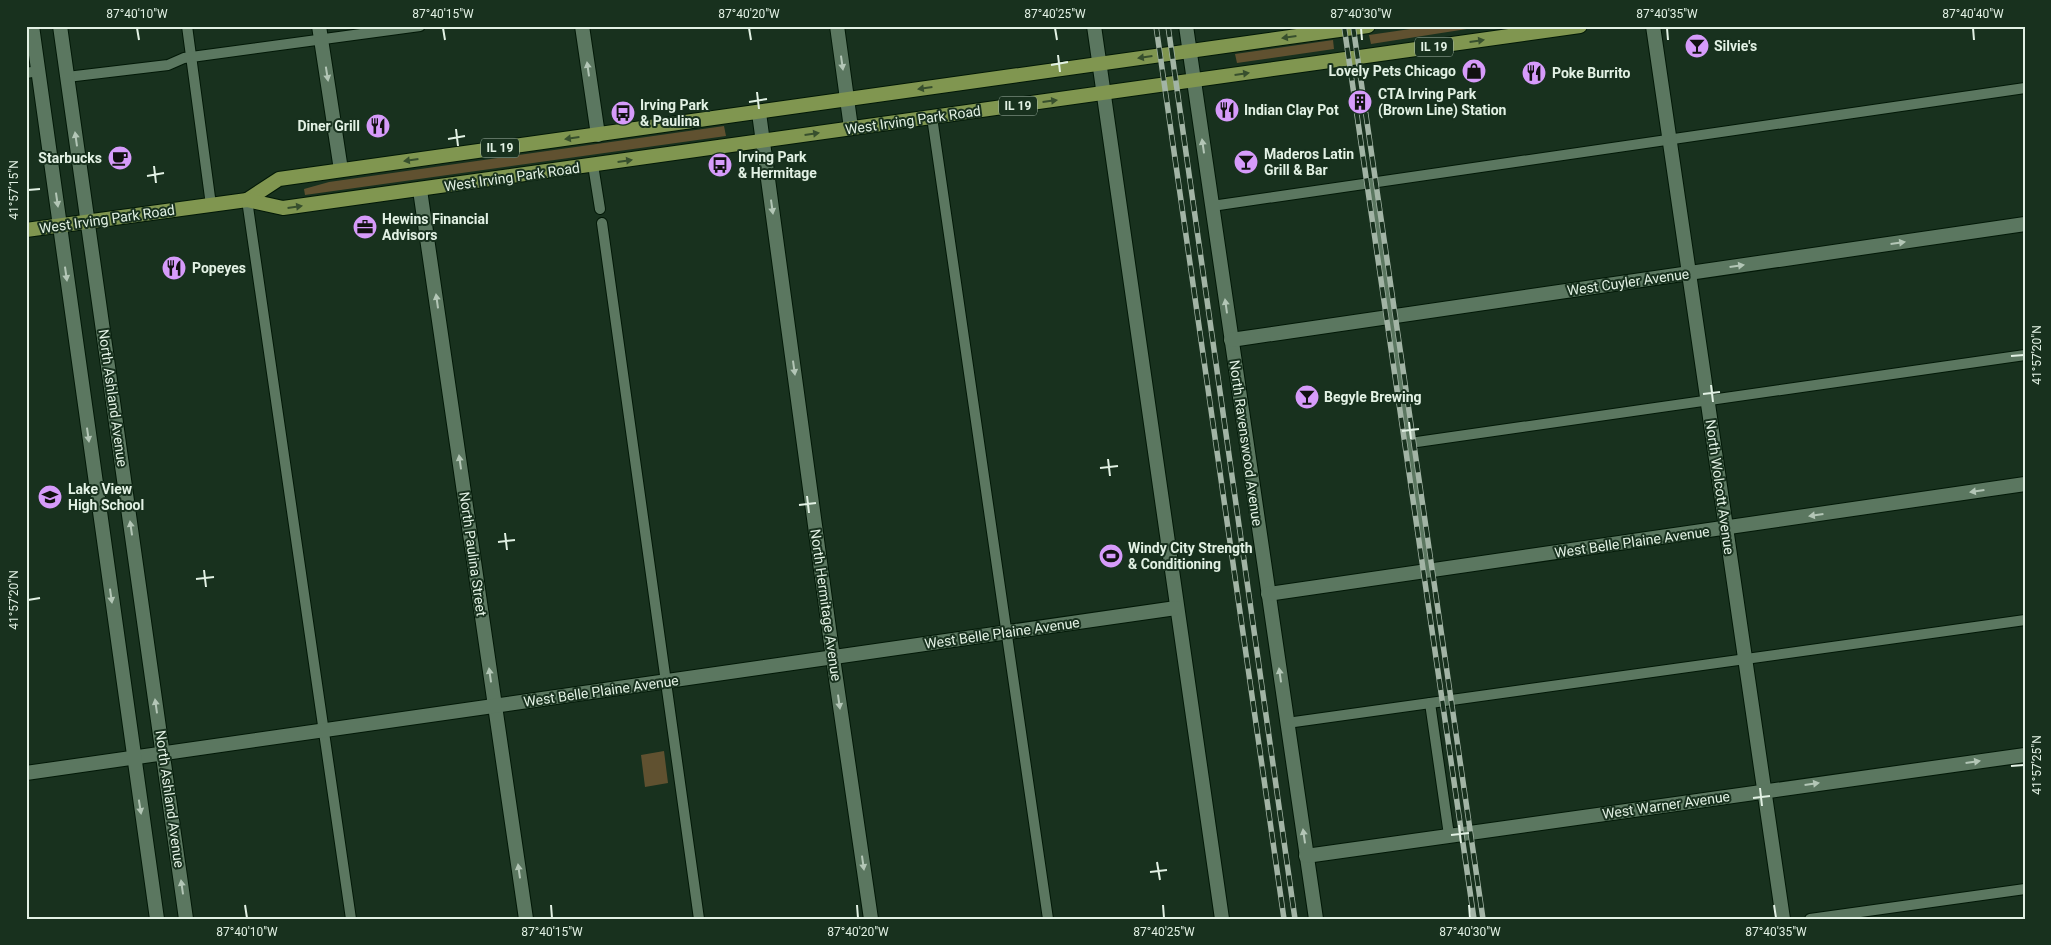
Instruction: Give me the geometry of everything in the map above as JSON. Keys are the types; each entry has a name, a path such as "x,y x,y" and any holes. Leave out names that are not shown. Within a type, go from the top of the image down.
{"main road":[{"name":"West Irving Park Road","path":"247,200 279,179 1368,26"},
{"name":"West Irving Park Road","path":"26,230 247,200 283,208 1580,26"}],"street":[{"path":"32,26 32,72 60,226 133,759 157,919"},
{"name":"North Ashland Avenue","path":"60,26 186,919"},
{"path":"319,26 342,170"},
{"path":"582,26 598,135"},
{"path":"837,26 851,128"},
{"path":"1094,26 1222,919"},
{"name":"North Ravenswood Avenue","path":"1186,26 1316,919"},
{"name":"North Wolcott Avenue","path":"1652,26 1783,919"},
{"name":"North Hermitage Avenue","path":"760,112 833,658 871,919"},
{"name":"North Paulina Street","path":"420,190 526,919"},
{"name":"West Cuyler Avenue","path":"1231,340 2025,224"},
{"name":"West Belle Plaine Avenue","path":"1268,594 2025,484"},
{"name":"West Belle Plaine Avenue","path":"26,773 163,755 1176,608"},
{"name":"West Warner Avenue","path":"1306,856 2025,755"}],"lane":[{"path":"187,26 211,205"},
{"path":"67,77 168,65 184,58 192,59 420,26"},
{"path":"1212,206 2025,88"},
{"path":"932,117 1048,919"},
{"path":"593,165 600,209"},
{"path":"1371,182 1428,571"},
{"path":"247,200 351,919"},
{"path":"602,223 699,919"},
{"path":"1410,443 2025,355"},
{"path":"1287,723 2025,620"},
{"path":"1430,703 1449,835"},
{"path":"1810,919 2025,889"}],"shaded area":[{"path":"1431,26 1486,26 1371,44 1369,35"},
{"path":"1333,40 1334,49 1237,63 1235,54"},
{"path":"724,126 726,136 305,195 304,189 329,182"},
{"path":"664,751 668,783 645,787 641,755"}],"railway":[{"path":"1156,26 1284,919"},
{"path":"1168,26 1295,919"},
{"path":"1344,26 1474,919"},
{"path":"1353,26 1483,919"}],"place":[{"name":"Silvie's","path":"1697,46"},
{"name":"Lovely Pets Chicago","path":"1474,71"},
{"name":"Poke Burrito","path":"1534,73"},
{"name":"CTA Irving Park (Brown Line) Station","path":"1360,102"},
{"name":"Indian Clay Pot","path":"1227,110"},
{"name":"Irving Park & Paulina","path":"623,113"},
{"name":"Diner Grill","path":"378,126"},
{"name":"Starbucks","path":"120,158"},
{"name":"Maderos Latin Grill & Bar","path":"1246,162"},
{"name":"Irving Park & Hermitage","path":"720,165"},
{"name":"Hewins Financial Advisors","path":"365,227"},
{"name":"Popeyes","path":"174,268"},
{"name":"Begyle Brewing","path":"1307,397"},
{"name":"Lake View High School","path":"50,497"},
{"name":"Windy City Strength & Conditioning","path":"1111,556"}]}
